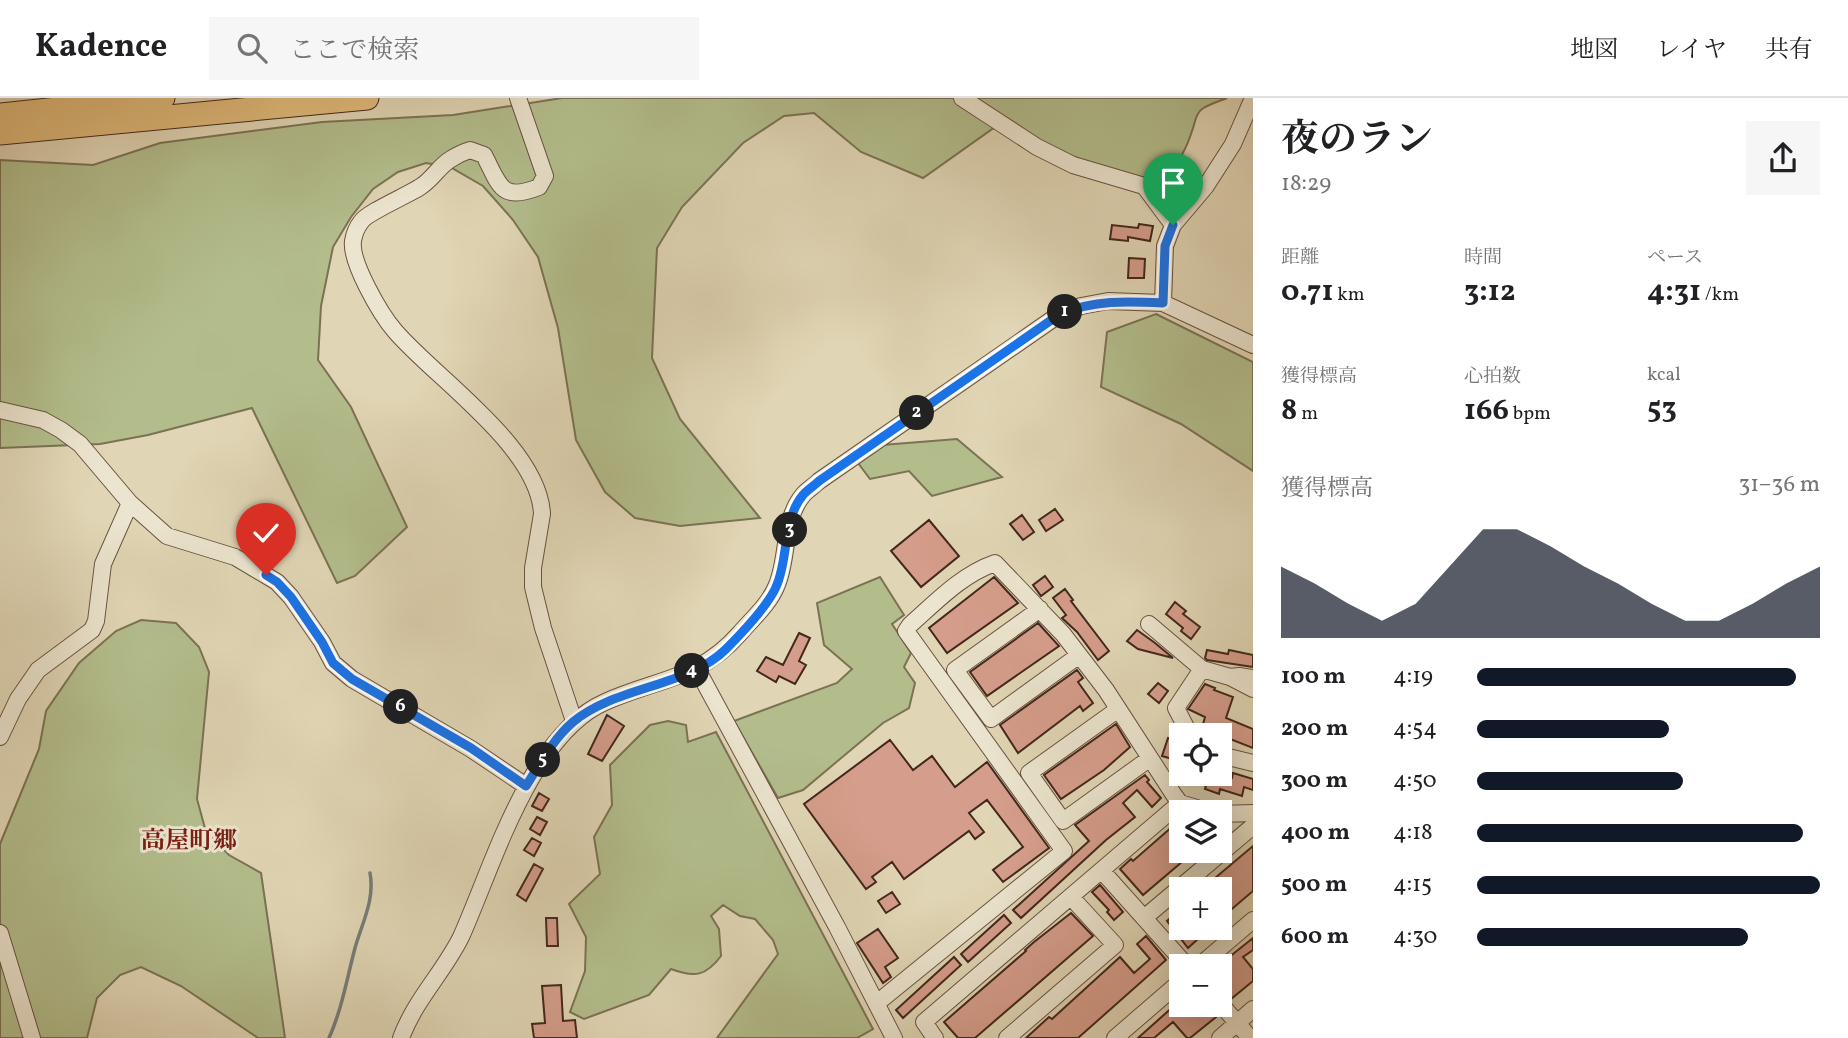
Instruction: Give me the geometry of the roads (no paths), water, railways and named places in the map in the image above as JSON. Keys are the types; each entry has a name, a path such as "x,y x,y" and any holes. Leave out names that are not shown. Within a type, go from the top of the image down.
{"highway":[{"path":"0,115 163,98"},
{"path":"0,133 368,98"}],"street":[{"path":"962,98 1037,147 1073,165 1143,186 1173,225"},
{"path":"1163,303 1165,246 1173,225 1206,186 1233,144 1253,98"},
{"path":"519,100 545,176 539,187 520,194 510,193 501,187 484,155 470,150 449,159 424,185 362,218 352,242 354,257 376,303 394,331 462,394 511,447 531,478 542,505 533,587 543,628 574,721"},
{"path":"401,1038 408,1018 452,956 526,786 559,735 574,721 604,702 697,669 724,651 776,589 793,514 802,496 819,481 1060,314 1081,306 1108,302 1163,303 1253,345"},
{"path":"0,410 43,420 80,444 130,503 167,536 235,557 277,582 306,620 333,663 352,679 471,748 526,786"},
{"path":"0,737 18,699 38,670 92,630 96,621 103,564 130,503"},
{"path":"877,1003 1064,851 906,631 957,584 980,568 995,563 1063,634 1106,690 1178,800"},
{"path":"1040,609 955,670 991,719 1078,656"},
{"path":"1149,624 1202,669 1230,677 1253,689"},
{"path":"697,669 894,1038"},
{"path":"1184,723 1176,708 1202,669"},
{"path":"1230,677 1253,678"},
{"path":"1117,710 1028,773 1063,821 1149,759"},
{"path":"1232,758 1253,763"},
{"path":"935,1038 924,1022 1169,812"},
{"path":"1232,814 1253,813"},
{"path":"1144,918 1253,826"},
{"path":"1102,870 1176,954"},
{"path":"1007,1038 1115,945 1071,897"},
{"path":"1213,954 1253,920"},
{"path":"0,933 32,1038"},
{"path":"1115,1038 1169,991"},
{"path":"1220,1038 1253,1009"},
{"path":"1232,1017 1250,1038"}],"waterway":[{"path":"329,1038 367,911 371,893 370,873"}],"district":[{"name":"高屋町郷","path":"189,842"}]}
